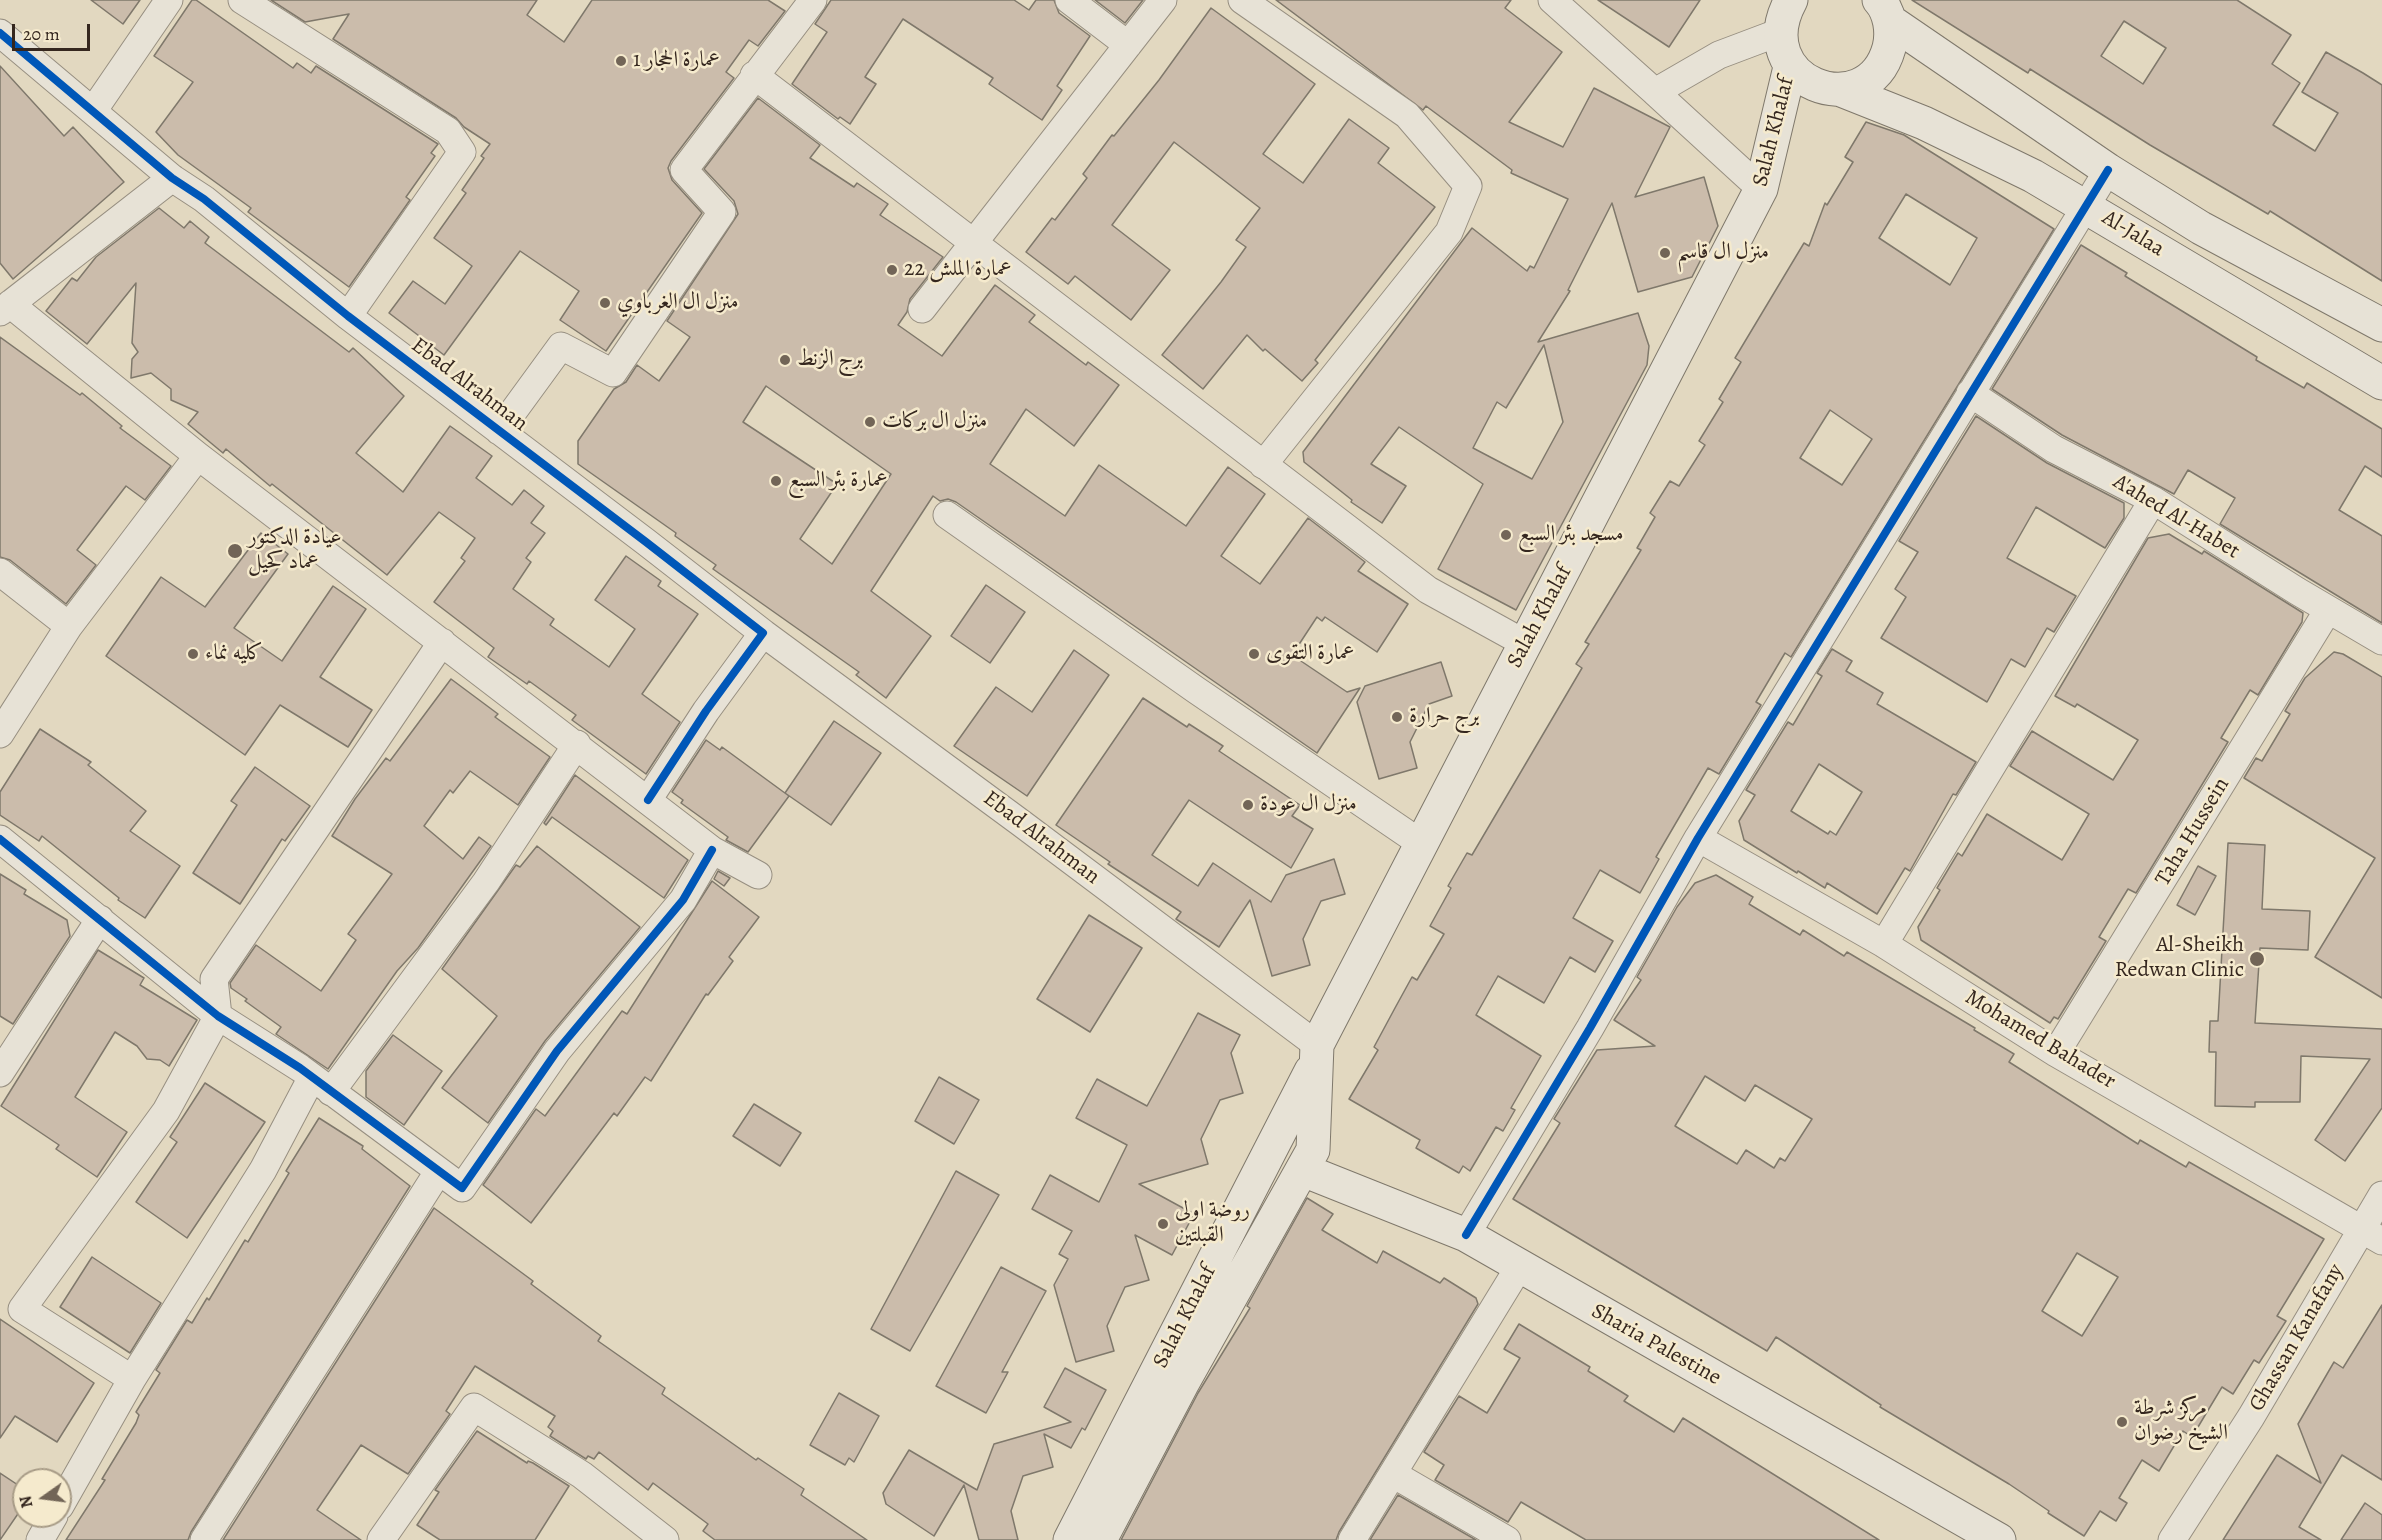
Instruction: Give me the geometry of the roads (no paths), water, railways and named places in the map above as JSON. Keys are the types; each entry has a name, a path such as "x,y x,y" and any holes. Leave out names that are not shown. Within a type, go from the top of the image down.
{"main road":[{"path":"1841,90 1859,85 1875,74 1886,58 1891,40 1885,10"},
{"name":"Al-Jalaa","path":"1885,10 2108,170 2201,228 2382,326"},
{"path":"1781,12 1782,50 1791,67"},
{"name":"Al-Jalaa","path":"1791,67 1804,80 1822,88 1841,90 1924,123 2033,176 2382,383"},
{"name":"Salah Khalaf","path":"1070,1540 1422,844 1761,189 1791,67"},
{"name":"Salah Khalaf","path":"1100,1540 1182,1384 1313,1150 1317,1054"},
{"name":"Sharia Palestine","path":"1303,1170 1466,1235 1999,1540"}],"street":[{"path":"93,111 169,0"},
{"path":"242,0 448,131 462,152 348,316"},
{"path":"499,431 561,346 613,373 722,212 684,170 813,0"},
{"path":"1069,0 1128,45"},
{"path":"922,309 1163,0"},
{"path":"1242,0 1407,115 1468,186 1449,232 1263,465"},
{"path":"1552,0 1761,189"},
{"path":"1655,92 1719,55 1781,12"},
{"name":"Ebad Alrahman","path":"0,33 172,178 204,200 348,316 763,633 1021,823 1317,1054"},
{"path":"754,75 972,244 1428,590 1526,644"},
{"path":"1466,1235 1590,1028 1698,838 2108,170"},
{"path":"172,178 5,308 577,744 712,850 758,875"},
{"name":"A'ahed Al-Habet","path":"1970,393 2054,449 2153,500 2328,610 2382,641"},
{"path":"0,734 69,626 198,456"},
{"path":"1884,944 2153,500"},
{"path":"947,515 1196,690 1422,844"},
{"path":"0,572 69,626"},
{"name":"Taha Hussein","path":"2056,1053 2328,610"},
{"path":"648,800 706,711 763,633"},
{"path":"132,1379 22,1309 166,1111 218,1016 214,979 442,642"},
{"path":"72,1485 132,1379 263,1170 321,1084 486,882 577,744"},
{"name":"Mohamed Bahader","path":"1698,838 1884,944 2056,1053 2372,1234"},
{"path":"0,839 218,1016 321,1084 462,1188 557,1051 683,900 712,850"},
{"path":"0,1073 100,919"},
{"path":"204,1540 438,1172"},
{"name":"Ghassan Kanafany","path":"2172,1540 2372,1234 2382,1195"},
{"path":"1352,1540 1519,1267"},
{"path":"381,1540 474,1407 582,1475 665,1540"},
{"path":"1393,1474 1508,1540"}],"place":[{"name":"عمارة الحجار 1","path":"621,61"},
{"name":"منزل ال قاسم","path":"1665,253"},
{"name":"عمارة الملش 22","path":"892,270"},
{"name":"منزل ال الغرباوي","path":"605,303"},
{"name":"برج الزنط","path":"785,360"},
{"name":"منزل ال بركات","path":"870,422"},
{"name":"عمارة بئر السبع","path":"776,481"},
{"name":"مسجد بئر السبع","path":"1506,535"},
{"name":"عيادة الدكتور عماد كحيل","path":"235,551"},
{"name":"كليه نماء","path":"193,654"},
{"name":"عمارة التقوى","path":"1254,654"},
{"name":"برج حرارة","path":"1397,717"},
{"name":"منزل ال عودة","path":"1248,805"},
{"name":"Al-Sheikh Redwan Clinic","path":"2257,959"},
{"name":"روضة اولى القبلتين","path":"1163,1224"},
{"name":"مركز شرطة الشيخ رضوان","path":"2122,1422"}]}
